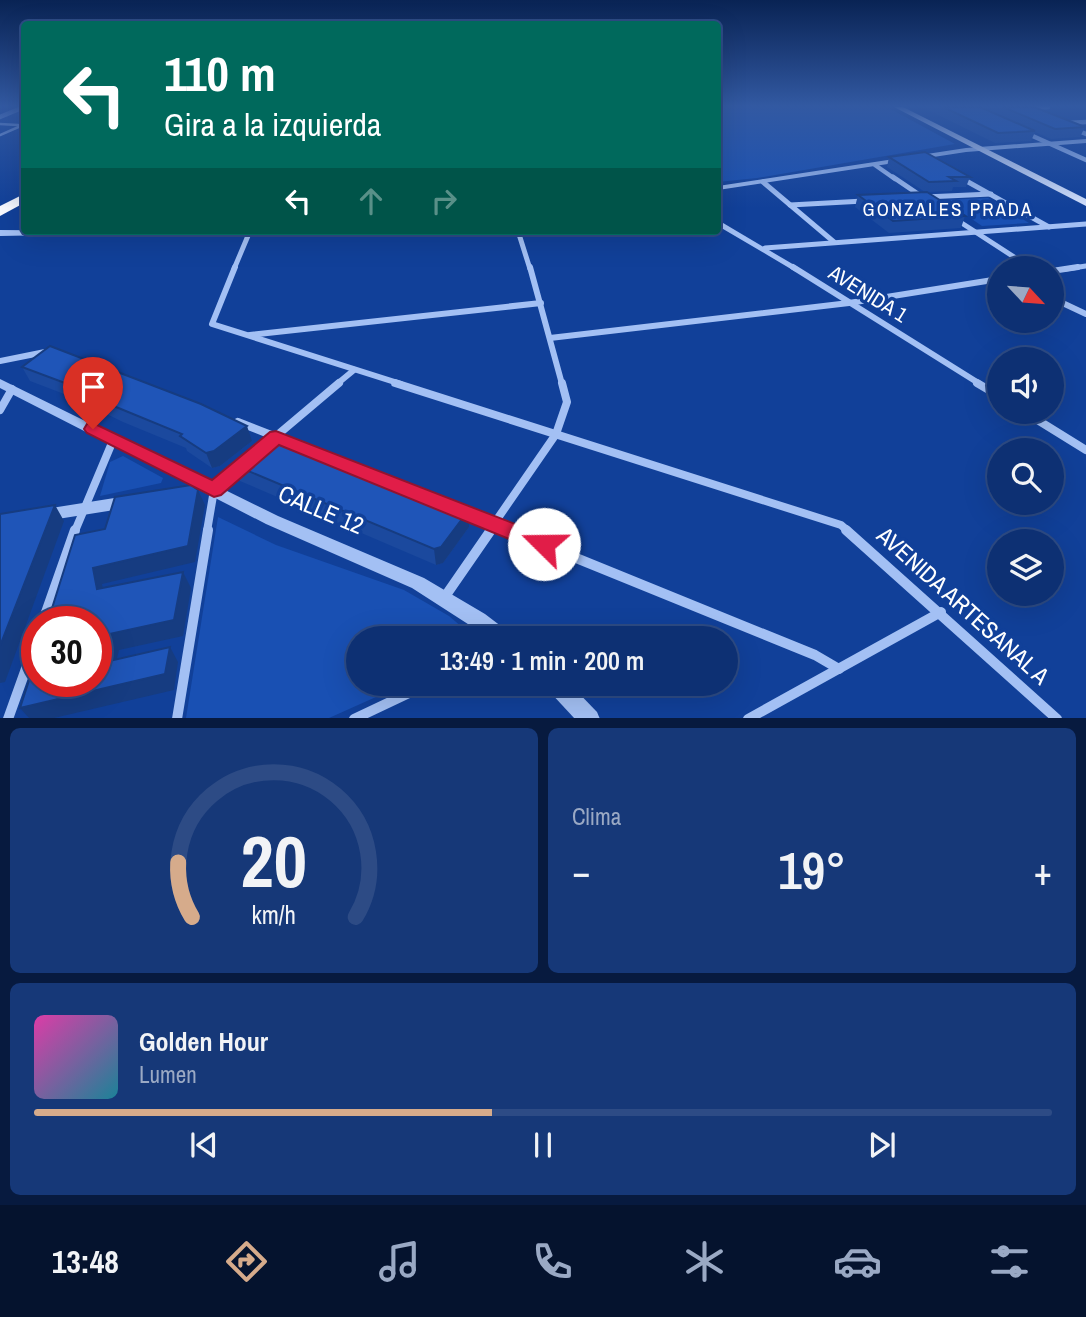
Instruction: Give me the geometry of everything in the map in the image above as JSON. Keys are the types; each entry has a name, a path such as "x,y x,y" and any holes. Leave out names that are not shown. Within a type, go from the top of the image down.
{"highway":[{"path":"0,198 21,188"},
{"path":"0,212 21,200"}],"main road":[{"path":"965,141 1086,204"},
{"path":"982,141 1086,193"}],"street":[{"path":"1041,141 1086,160"},
{"path":"721,188 993,146 1086,141"},
{"path":"924,157 935,163"},
{"path":"875,165 933,204"},
{"path":"957,175 1049,227"},
{"path":"763,182 834,242"},
{"path":"909,198 991,194"},
{"path":"790,205 869,201"},
{"path":"955,219 1012,256"},
{"path":"764,248 1086,224"},
{"name":"AVENIDA 1","path":"721,225 764,248 987,389"},
{"path":"0,233 21,233"},
{"path":"248,235 212,324 556,434"},
{"path":"444,598 556,434 567,402 541,303 519,235"},
{"path":"1064,269 1086,266"},
{"path":"550,338 849,303 987,281"},
{"path":"247,336 541,303"},
{"path":"1064,304 1086,314"},
{"path":"0,360 51,351 64,355"},
{"path":"266,446 354,370"},
{"path":"0,410 6,386"},
{"name":"CALLE 12","path":"6,386 114,438 272,520 392,569 444,598 484,626"},
{"path":"226,418 289,442"},
{"path":"1044,424 1086,450"},
{"name":"AVENIDA ARTESANAL A","path":"556,434 841,525 1056,718"},
{"path":"48,606 83,508 114,438"},
{"path":"188,494 214,490 245,463"},
{"path":"177,718 214,490"},
{"path":"24,518 149,499"},
{"path":"443,503 815,655 839,669"},
{"path":"750,718 941,612"},
{"path":"8,718 21,683"},
{"path":"356,718 403,696"},
{"path":"568,696 589,718"}],"shaded area":[{"path":"721,141 949,141 955,144 721,182"},
{"path":"988,198 1029,223 982,226 944,200"},
{"path":"123,456 163,478 161,483 100,496 110,462"},
{"path":"218,517 276,545 404,590 449,616 461,626 346,626 346,696 378,696 329,718 186,718"}],"building":[{"path":"925,152 970,177 949,177 956,181 929,182 889,157"},
{"path":"927,192 965,216 893,221 858,195"},
{"path":"50,346 201,404 247,426 214,451 206,453 180,436 182,434 78,390 81,389 22,367"},
{"path":"274,434 468,511 441,547 434,549 234,465"},
{"path":"191,485 198,490 188,546 93,568 97,589 183,572 174,620 112,633 112,606 53,606 75,535 105,529 115,497"},
{"path":"55,505 0,646 0,514"},
{"path":"170,647 165,674 112,686 112,660"},
{"path":"24,697 67,697 20,708"}],"district":[{"name":"GONZALES PRADA","path":"948,209"}],"route":[{"path":"93,429 214,490 276,437 544,544"}]}
